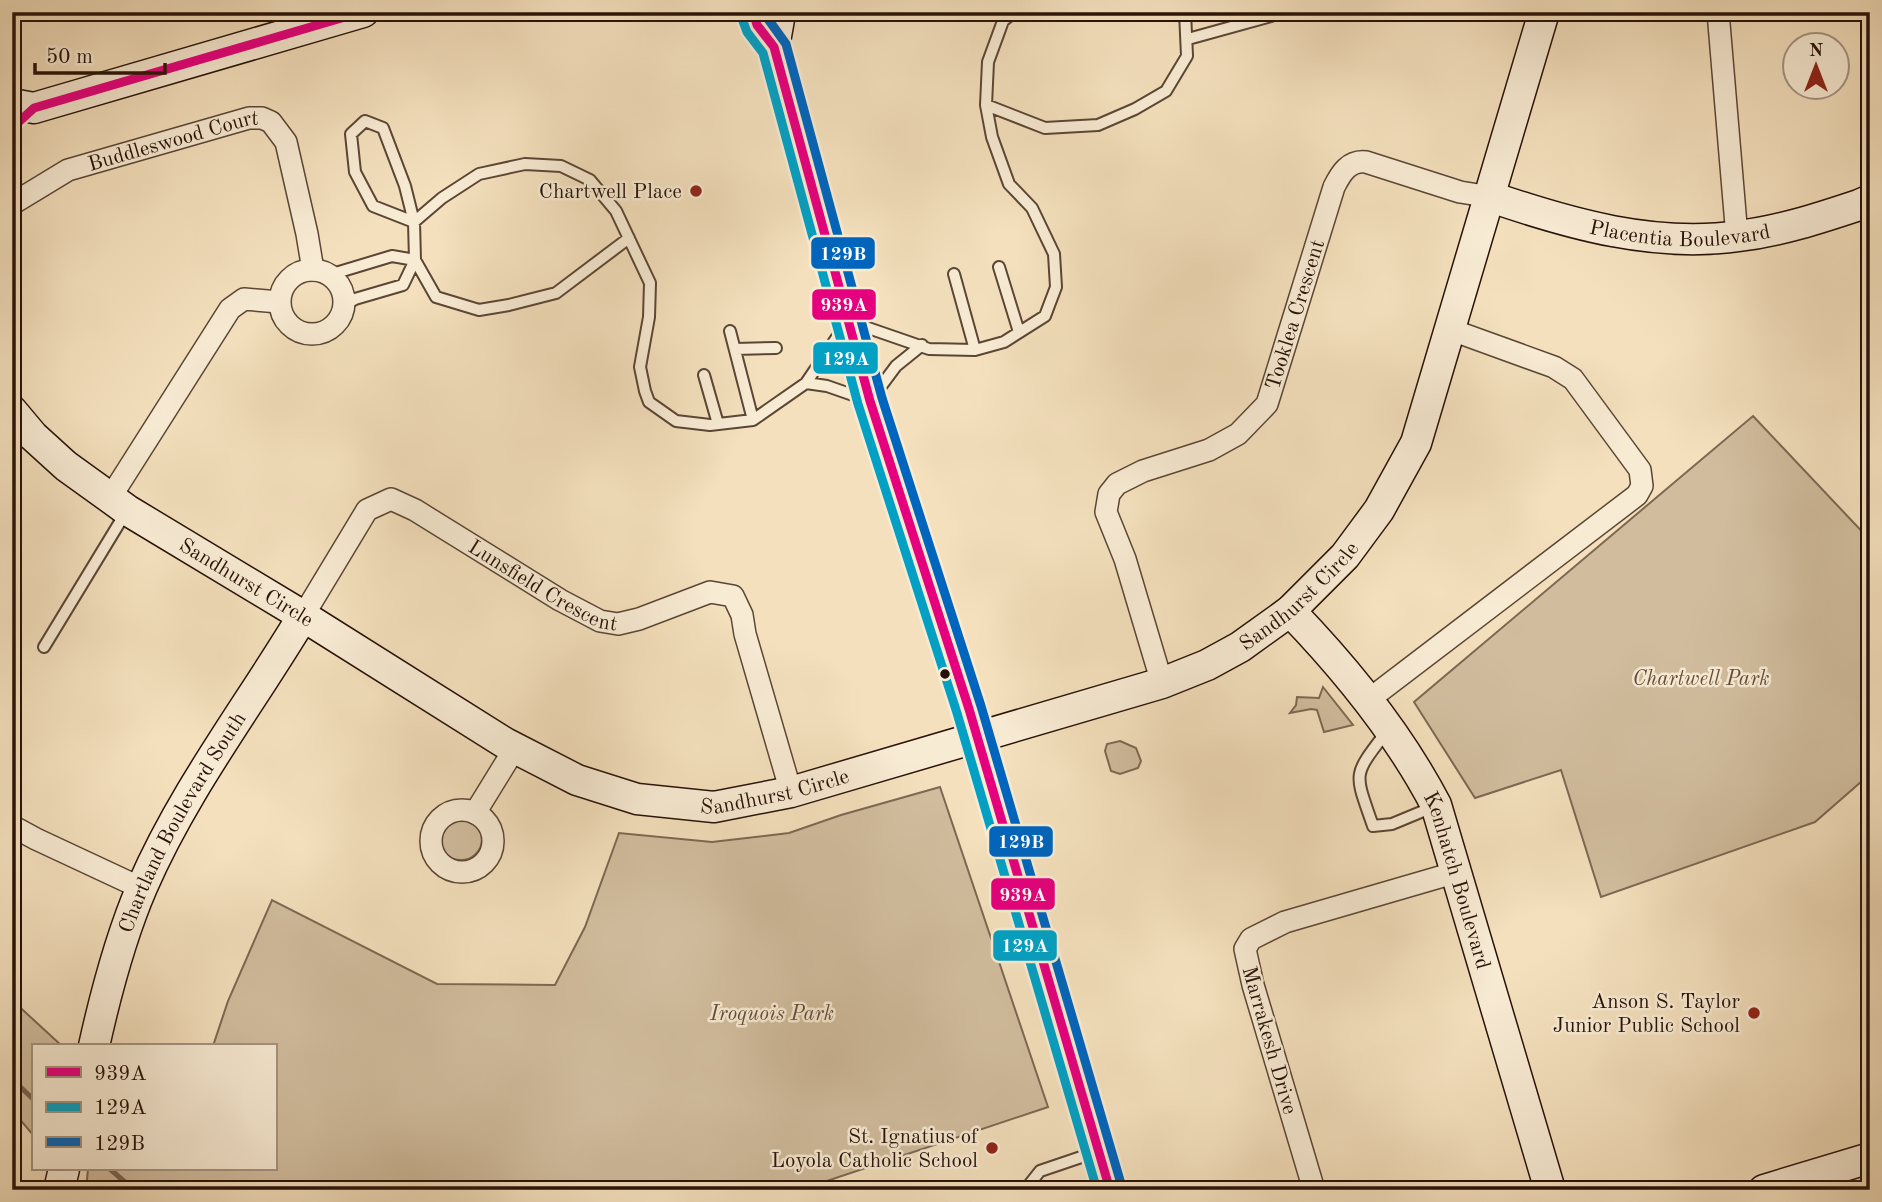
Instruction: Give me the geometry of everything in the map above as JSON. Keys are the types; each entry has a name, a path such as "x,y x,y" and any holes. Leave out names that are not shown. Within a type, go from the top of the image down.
{"street":[{"path":"12,128 23,106 363,12"},
{"path":"753,12 757,25 774,47 870,401 977,737 1110,1190"},
{"path":"774,47 778,12"},
{"name":"Sandhurst Circle","path":"12,411 33,436 65,466 119,504 515,748 577,780 637,799 714,807 791,792 1162,683 1218,659 1266,629 1290,611 1345,555 1379,510 1416,443 1544,12"},
{"path":"1718,12 1737,237"},
{"name":"Buddleswood Court","path":"12,204 68,170 249,118 261,118 271,122 286,142 307,234 321,272"},
{"name":"Tooklea Crescent","path":"1162,683 1125,559 1106,512 1109,494 1117,484 1143,471 1209,450 1238,435 1267,404 1334,187 1345,169 1357,161 1366,162 1456,191 1491,197"},
{"name":"Placentia Boulevard","path":"1491,197 1575,225 1624,234 1690,238 1737,237 1809,221 1870,200"},
{"path":"321,272 341,288 344,305 341,316 326,331 305,333 295,329 281,313 281,292 293,276 321,272"},
{"path":"119,504 230,309 244,299 279,302"},
{"path":"1367,701 1631,500 1642,486 1640,470 1573,379 1554,368 1449,329"},
{"name":"Lunsfield Crescent","path":"303,616 367,510 391,499 415,510 560,600 600,621 618,624 639,619 710,592 733,596 742,615 745,634 791,792"},
{"name":"Kenhatch Boulevard","path":"1290,611 1311,632 1389,729 1416,768 1436,805 1550,1190"},
{"name":"Chartland Boulevard South","path":"94,1044 106,993 141,888 208,762 303,616"},
{"path":"475,813 515,748"},
{"path":"12,826 141,888"},
{"name":"Marrakesh Drive","path":"1314,1190 1253,985 1245,949 1251,939 1285,922 1457,872"},
{"path":"1780,1188 1870,1158"},
{"path":"59,1190 64,1170"}],"lane":[{"path":"414,222 442,198 479,174 525,164 561,166 590,180 616,211 650,283 649,317 640,367 649,402 676,422 718,424 753,420 806,383 848,321 929,349 975,350 1004,342 1045,316 1056,287 1055,254 1032,208 1009,184 992,137 986,105 988,62 1003,21 1014,12"},
{"path":"986,105 1045,128 1098,125 1135,109 1166,91 1187,55 1185,12"},
{"path":"1188,39 1271,16 1276,12"},
{"path":"414,222 373,206 355,172 351,134 365,121 383,128 405,186 414,222 415,260 436,297 479,310 556,293 629,238"},
{"path":"321,272 393,256 415,260"},
{"path":"344,305 402,285 415,260"},
{"path":"999,267 1018,332"},
{"path":"954,274 975,350"},
{"path":"730,331 753,420"},
{"path":"806,383 827,386 870,401 895,366 922,345"},
{"path":"735,349 776,348"},
{"path":"704,375 718,424"},
{"path":"44,647 119,504"},
{"path":"1389,729 1360,766 1358,783 1373,825 1392,824 1436,805"},
{"path":"1025,1190 1040,1171 1099,1151"}],"green space":[{"name":"Chartwell Park","path":"1753,416 1870,540 1870,774 1815,822 1601,897 1561,770 1475,798 1414,702"},
{"path":"1323,687 1353,725 1324,732 1317,710 1290,713 1296,705 1297,697 1319,698"},
{"path":"1120,741 1136,748 1141,761 1138,768 1120,774 1111,771 1105,751 1107,744"},
{"name":"Iroquois Park","path":"940,787 1048,1107 800,1190 86,1190 88,1170 276,1170 276,1044 214,1044 228,1001 272,900 437,984 555,985 585,927 619,833 712,842 789,833"},
{"path":"461,818 476,824 482,839 476,854 461,860 446,854 440,839 446,824"},
{"path":"12,1000 60,1044 32,1044 32,1134 12,1110"}],"waterway":[{"path":"12,1079 32,1098"},
{"path":"111,1170 134,1190"}],"transit line":[{"name":"939A","path":"12,128 34,108 362,12"},
{"name":"939A","path":"753,12 757,25 774,47 870,401 969,709 1110,1190"},
{"name":"129B","path":"766,12 786,44 882,398 981,706 1122,1187"},
{"name":"129A","path":"741,16 747,32 763,53 858,404 957,713 1097,1190"}],"place":[{"name":"Chartwell Place","path":"696,191"},
{"name":"Anson S. Taylor Junior Public School","path":"1754,1013"},
{"name":"St. Ignatius of Loyola Catholic School","path":"992,1148"}]}
